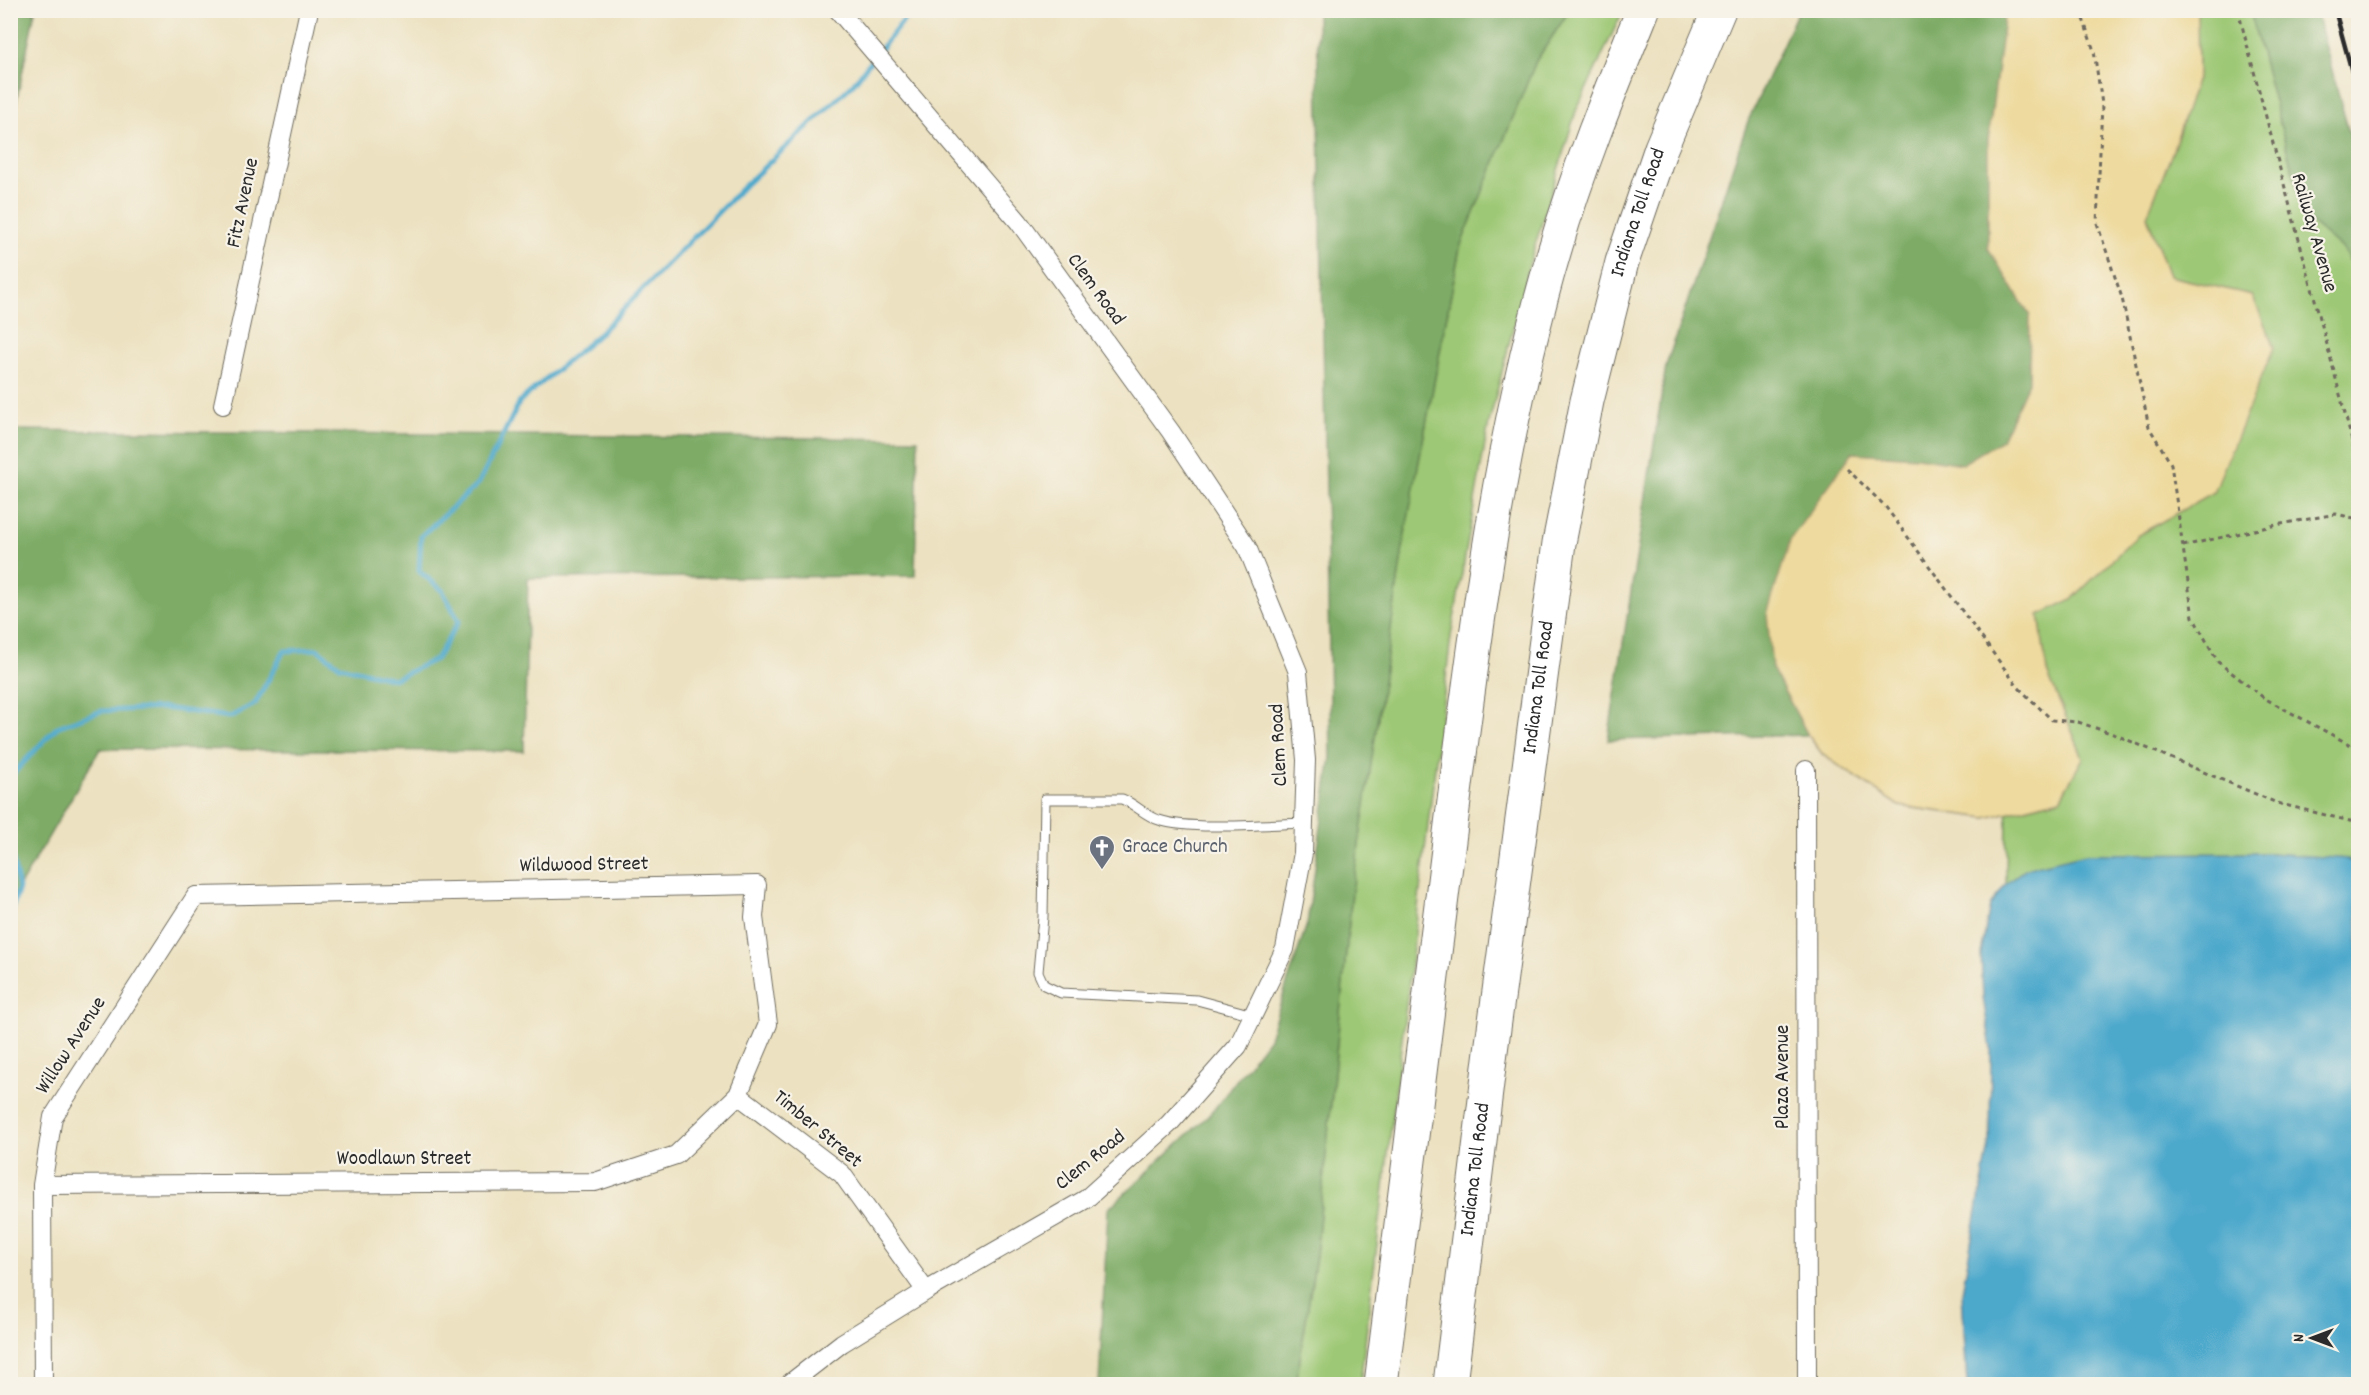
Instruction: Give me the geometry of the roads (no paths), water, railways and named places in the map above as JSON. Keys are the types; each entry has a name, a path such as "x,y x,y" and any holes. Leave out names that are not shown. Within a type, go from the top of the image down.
{"highway":[{"path":"1382,1384 1466,711 1491,538 1509,438 1555,250 1591,139 1643,10"},
{"name":"Indiana Toll Road","path":"1450,1384 1524,795 1561,532 1587,401 1622,262 1660,148 1719,10"}],"street":[{"name":"Fitz Avenue","path":"223,405 309,10"},
{"name":"Clem Road","path":"789,1384 842,1343 926,1291 1086,1199 1170,1124 1238,1046 1285,949 1304,853 1306,760 1298,672 1247,547 1171,432 1019,222 838,10"},
{"name":"Plaza Avenue","path":"1806,770 1807,1384"},
{"name":"Wildwood Street","path":"196,896 757,885 754,917 768,1024 738,1095"},
{"name":"Willow Avenue","path":"43,1384 42,1185 53,1117 196,896"},
{"name":"Woodlawn Street","path":"42,1185 595,1182 676,1155 738,1095"},
{"name":"Timber Street","path":"738,1095 842,1174 926,1291"}],"lane":[{"path":"1253,1015 1197,1000 1061,993 1044,985 1038,972 1043,917 1045,799 1122,799 1157,820 1173,823 1207,825 1304,823"}],"water":[{"path":"2270,853 2348,859 2358,867 2358,1384 1967,1384 1962,1292 1990,1140 1991,1049 1983,997 1981,954 1990,906 2006,884 2025,869 2086,854"}],"waterway":[{"path":"879,51 912,10"},
{"path":"10,777 57,727 101,711 164,708 230,717 255,704 284,651 317,649 340,666 394,679 436,659 459,621 442,590 419,571 421,536 479,483 520,401 597,336 741,189 853,84 873,58"},
{"path":"10,849 19,888 10,915"}],"railway":[{"path":"2335,10 2358,94"}],"place":[{"name":"Grace Church","path":"1102,871"}]}
